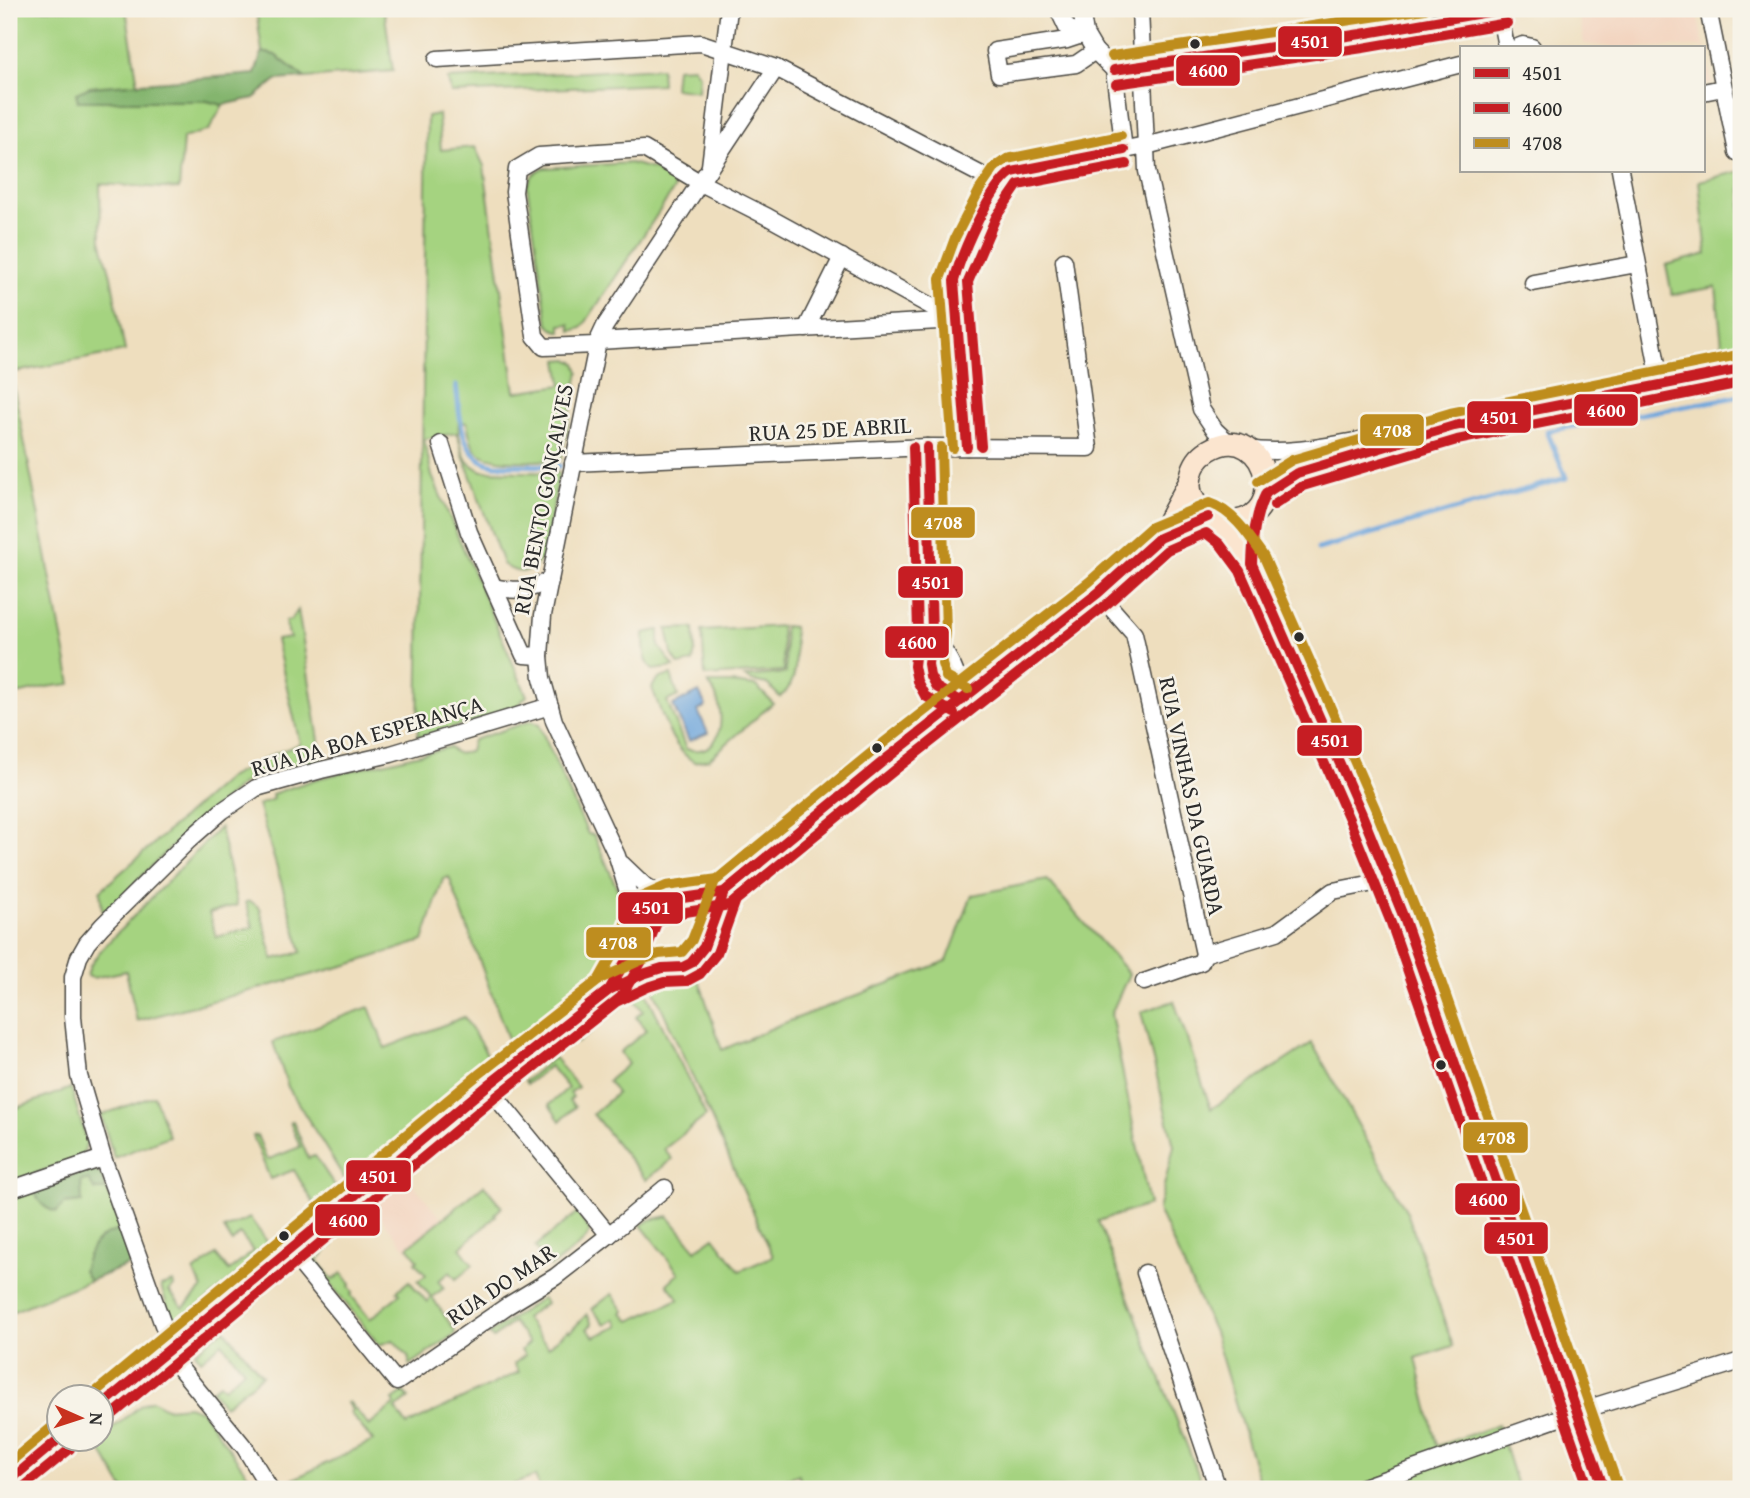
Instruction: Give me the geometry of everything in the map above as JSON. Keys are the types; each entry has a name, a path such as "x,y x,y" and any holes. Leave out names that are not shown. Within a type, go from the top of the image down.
{"main road":[{"path":"116,1393 487,1086 609,989 662,968 673,969 691,963 699,956 724,892 886,759 1098,593 1159,538 1190,481 1192,469 1208,450 1219,446 1239,447 1262,463 1267,482 1253,539 1252,564"},
{"path":"1190,481 1194,501 1230,534 1252,564 1389,880 1455,1060 1604,1489"},
{"path":"1159,538 1212,518 1238,521 1262,501"},
{"path":"609,989 623,967 650,908 672,900 724,892"},
{"path":"672,900 685,903 701,916 706,937"},
{"path":"638,931 639,944 648,959 662,968"},
{"path":"9,1481 46,1450"}],"street":[{"name":"RUA BENTO GONÇALVES","path":"705,176 729,9"},
{"path":"1058,9 1067,28 1085,34"},
{"path":"1081,9 1085,34 1094,51 1114,69 1124,150"},
{"path":"1140,9 1147,171 1196,391 1201,409 1215,430 1239,447 1264,452 1292,451 1454,426 1741,369"},
{"path":"1361,34 1372,9"},
{"path":"1708,9 1739,152"},
{"path":"1114,69 1361,34 1502,10 1506,46"},
{"path":"1085,34 1067,40 995,51 999,74 1076,64 1094,51"},
{"path":"437,59 701,43 776,68 999,184"},
{"path":"967,447 956,320 955,272 999,184 1011,172 1146,146 1460,64"},
{"name":"RUA BENTO GONÇALVES","path":"617,856 554,721 542,678 540,656 543,615 597,343 605,326 776,68"},
{"path":"1704,92 1723,88"},
{"path":"644,149 705,176 956,320 544,347 535,336 514,192 517,169 539,156 644,149"},
{"path":"1620,172 1661,385"},
{"path":"806,329 842,257"},
{"name":"RUA 25 DE ABRIL","path":"573,463 927,447 1089,448 1064,261"},
{"path":"1533,283 1637,264"},
{"path":"1262,501 1297,473 1454,426"},
{"path":"441,444 469,532 524,655 540,656"},
{"path":"927,447 932,633 928,651 930,676 936,687 961,701 961,685 956,671 932,633"},
{"path":"494,587 516,591 533,588 550,580"},
{"name":"RUA VINHAS DA GUARDA","path":"1098,593 1134,634 1204,954"},
{"name":"RUA DA BOA ESPERANÇA","path":"270,1489 245,1448 169,1349 103,1158 79,1076 73,1017 73,977 79,957 102,926 189,839 222,811 256,788 391,754 550,706"},
{"path":"617,856 637,880 672,900"},
{"path":"617,856 638,931"},
{"path":"1144,982 1201,962 1204,954 1277,932 1333,891 1389,880"},
{"path":"487,1086 609,1235 665,1188"},
{"path":"9,1190 103,1158"},
{"name":"RUA DO MAR","path":"290,1251 397,1382 507,1306 555,1278 609,1235"},
{"path":"1145,1273 1218,1489"},
{"path":"1357,1489 1576,1412 1741,1361"}],"shaded area":[{"path":"1578,9 1696,9 1704,46 1602,46 1584,44"},
{"path":"1704,46 1712,83 1704,84"},
{"path":"408,1178 442,1219 406,1249 372,1207"}],"green space":[{"path":"9,9 126,9 138,85 90,87 78,101 207,101 223,105 209,130 183,138 179,189 100,184 101,240 111,276 125,351 11,373 71,684 9,696"},
{"path":"256,9 384,9 393,71 305,78 275,55 262,52"},
{"path":"262,52 275,55 305,78 276,80 254,98 223,105 207,101 78,101 76,93 90,87 255,74"},
{"path":"693,67 699,75 698,91 674,88 676,68"},
{"path":"661,68 662,84 451,93 448,79"},
{"path":"438,114 441,150 475,147 484,166 515,392 562,385 558,360 568,359 576,363 579,372 561,460 515,461 482,455 475,449 467,423 459,422 459,437 464,454 468,462 477,468 483,471 559,473 545,554 532,569 521,572 503,564 464,458 457,433 424,439 432,476 527,696 512,711 418,737 427,116"},
{"path":"630,163 653,169 672,181 674,189 582,328 571,331 570,324 561,325 561,332 553,329 548,324 527,186 536,172 544,168"},
{"path":"1741,171 1741,352 1723,354 1716,287 1672,295 1666,265 1707,254 1699,181"},
{"path":"298,610 322,759 271,768 246,781 176,842 107,913 102,910 100,891 228,778 300,744 276,640 290,638 285,621 291,620"},
{"path":"781,626 784,671 705,676 702,631"},
{"path":"784,626 793,627 796,665 792,683 780,697 767,684 745,677 786,673"},
{"path":"694,628 693,662 679,665 672,654 667,629"},
{"path":"659,630 659,646 674,667 653,670 646,658 644,633"},
{"path":"671,675 678,696 667,701 686,749 700,750 710,746 720,728 718,704 708,683 756,686 773,703 709,759 694,762 673,739 652,688 655,682"},
{"path":"531,721 539,725 588,834 594,835 623,902 629,927 626,951 601,983 512,1050 449,877 443,879 423,941 351,964 137,1021 126,971 93,978 87,976 100,951 220,827 237,905 209,913 216,937 253,927 246,902 250,901 260,908 273,959 302,952 258,805 273,799 272,794 316,779 450,747 457,753 467,752 470,751 473,740"},
{"path":"1047,880 1129,974 1111,1014 1149,1205 1098,1221 1204,1489 801,1489 799,1474 758,1489 540,1489 535,1476 502,1489 285,1489 283,1484 373,1441 350,1413 352,1410 347,1403 349,1402 369,1426 395,1404 393,1400 404,1392 409,1398 395,1409 407,1425 519,1372 514,1364 525,1355 521,1350 529,1343 513,1322 493,1338 489,1334 542,1298 546,1303 525,1318 548,1347 568,1330 570,1332 587,1314 592,1324 587,1329 594,1337 619,1326 615,1319 605,1325 592,1309 612,1294 624,1311 622,1313 630,1321 679,1299 667,1284 679,1273 641,1225 650,1220 668,1216 696,1250 714,1237 740,1271 773,1256 652,986 698,977 722,1050 779,1025 947,961 972,895"},
{"path":"642,984 706,1116 664,1149 672,1159 646,1180 593,1114 617,1093 608,1081 628,1064 620,1052 647,1030 636,1017 643,1011 632,997 577,1043 575,1040"},
{"path":"1174,1001 1211,1109 1312,1043 1407,1212 1453,1346 1416,1358 1437,1446 1498,1425 1518,1489 1261,1489 1214,1332 1158,1210 1174,1146 1141,1012"},
{"path":"369,1007 385,1048 464,1017 493,1064 348,1184 288,1087 273,1042"},
{"path":"554,1057 578,1087 570,1093 573,1097 569,1101 575,1107 560,1121 549,1105 568,1088 550,1066 527,1084 525,1081"},
{"path":"71,1088 87,1142 82,1157 9,1183 9,1111"},
{"path":"154,1096 169,1136 114,1158 101,1115"},
{"path":"293,1121 308,1158 315,1156 339,1192 317,1209 294,1170 270,1179 253,1136 257,1135 267,1160 300,1147 290,1122"},
{"path":"91,1169 101,1174 122,1230 131,1264 9,1313 9,1198"},
{"path":"91,1169 101,1174 107,1190 95,1190 88,1180 81,1181 82,1202 64,1204 57,1212 45,1207 37,1198 34,1189"},
{"path":"484,1185 502,1207 496,1216 460,1248 473,1265 456,1279 450,1272 438,1281 444,1288 432,1297 455,1334 410,1365 408,1356 393,1340 379,1345 314,1263 314,1258 330,1241 333,1245 317,1260 333,1280 342,1273 351,1284 351,1295 370,1319 400,1294 397,1291 409,1281 427,1302 431,1297 418,1281 426,1275 415,1262 418,1260 408,1247"},
{"path":"577,1213 589,1229 589,1234 583,1242 551,1267 535,1247"},
{"path":"250,1218 271,1247 174,1328 161,1286 173,1282 174,1286 169,1291 183,1308 203,1288 194,1272 216,1255 229,1271 254,1251 240,1234 232,1242 224,1229"},
{"path":"122,1230 131,1264 89,1281 83,1270 91,1248 106,1234"},
{"path":"224,1329 262,1375 224,1406 212,1390 220,1383 224,1388 244,1370 222,1343 201,1360 195,1352"},
{"path":"152,1400 166,1408 188,1406 202,1411 258,1489 124,1489 102,1452 116,1452 116,1426 141,1405"}],"water":[{"path":"699,692 706,706 698,711 708,733 689,741 673,705"}],"waterway":[{"path":"456,386 463,434 474,454 483,461 495,465 560,466"},
{"path":"1318,549 1566,478 1547,431 1741,396"}],"transit line":[{"name":"4708","path":"1112,56 1425,9"},
{"name":"4501","path":"1114,70 1361,34 1505,9"},
{"name":"4600","path":"1116,84 1363,48 1507,23"},
{"name":"4708","path":"953,448 940,279 955,238 980,189 995,167 1007,159 1121,136"},
{"name":"4501","path":"967,447 954,281 986,206 1003,180 1012,172 1124,150"},
{"name":"4600","path":"981,446 968,282 996,217 1018,185 1127,164"},
{"name":"4708","path":"1258,481 1292,460 1450,413 1738,355"},
{"name":"4501","path":"1266,493 1297,473 1454,426 1741,369"},
{"name":"4600","path":"1274,505 1303,486 1457,440 1741,383"},
{"name":"4600","path":"913,447 918,632 914,666 917,681 925,696 954,713"},
{"name":"4501","path":"927,447 932,633 928,664 936,687 961,701"},
{"name":"4708","path":"941,447 946,633 942,664 946,677 968,689"},
{"name":"4501","path":"1266,493 1257,519 1252,564 1362,814 1404,918 1604,1489"},
{"name":"4708","path":"107,1382 478,1075 600,979 659,954 682,952 692,940 715,881 877,748 1089,582 1151,527 1209,503 1234,518 1264,557 1375,808 1417,913 1617,1484"},
{"name":"4501","path":"116,1393 487,1086 609,990 643,974 662,968 683,967 691,963 704,947 724,892 886,759 1098,593 1159,538 1208,517"},
{"name":"4600","path":"116,1412 496,1097 616,1002 648,987 664,982 687,981 700,974 717,953 736,900 895,770 1107,604 1167,550 1206,533 1220,544 1240,571 1349,819 1391,923 1589,1489"},
{"name":"4708","path":"580,995 598,981 616,949 630,910 641,897 666,886 718,879 749,853"},
{"name":"4501","path":"588,1006 609,990 629,955 643,916 650,908 669,900 724,892 758,864"},
{"name":"4600","path":"596,1017 621,997 642,961 658,920 673,914 730,905 767,875"},
{"name":"4708","path":"9,1463 46,1432"},
{"name":"4501","path":"9,1481 46,1450"},
{"name":"4600","path":"21,1489 66,1452"}]}
